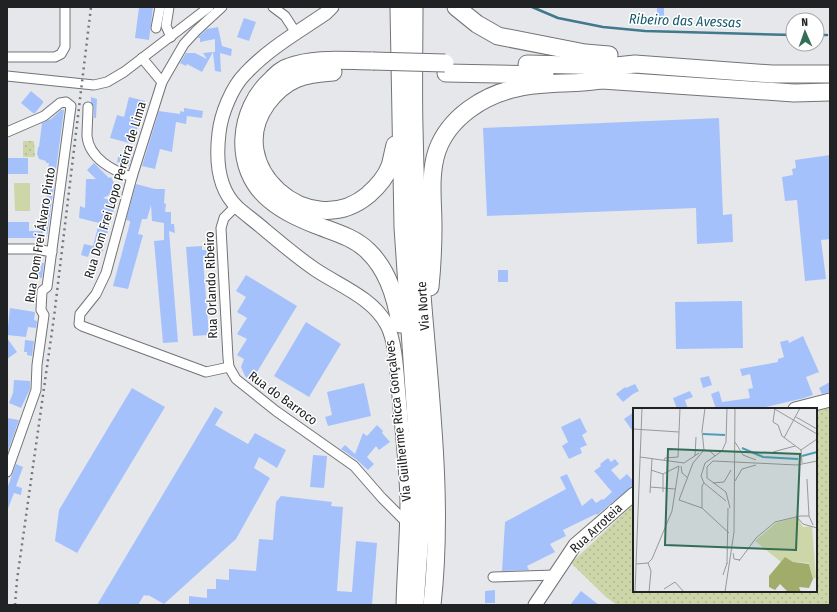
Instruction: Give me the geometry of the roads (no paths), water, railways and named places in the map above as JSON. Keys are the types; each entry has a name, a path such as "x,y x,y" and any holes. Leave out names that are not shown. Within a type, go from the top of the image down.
{"highway":[{"name":"Via Norte","path":"399,7 403,227 420,478 420,534 415,605"},
{"name":"Via Norte","path":"414,7 414,127 421,280 436,471 437,516 435,580 432,605"},
{"path":"456,7 477,24 498,36 585,53 618,56 635,64"},
{"path":"415,402 396,302 387,277 378,262 367,250 351,239 284,211 268,199 259,189 251,175 244,149 245,126 254,100 265,85 279,72 298,64 316,62 585,76 602,80 763,92 830,92"},
{"path":"446,68 616,66 635,64 762,73 830,74"},
{"path":"374,66 314,73 290,81 282,86 263,109 256,130 256,151 264,176 280,193 289,200 301,206 326,210 352,204 363,199 375,188 390,167 401,118"},
{"path":"433,436 430,292 433,251 433,172 438,150 447,132 460,117 471,108 499,93 533,85 560,82 586,83 602,80"},
{"path":"435,580 436,605"}],"street":[{"path":"7,57 55,57 61,54 65,47 65,7"},
{"path":"156,28 160,7"},
{"path":"169,7 166,26 170,37"},
{"path":"7,76 94,85 107,82 124,72 209,7"},
{"name":"Rua Dom Frei Lopo Pereira de Lima","path":"222,7 184,44 162,82 132,177 106,273 96,294 80,314 79,324 206,372 229,367"},
{"path":"273,7 285,16 296,33"},
{"name":"Via Guilherme Ricca Gonçalves","path":"332,7 326,13 271,50 244,74 234,90 223,116 218,138 217,164 219,175 228,194 236,206 317,271 371,304 382,316 388,327 396,369 406,474 407,523 403,605"},
{"path":"142,58 162,82"},
{"name":"Rua Dom Frei Álvaro Pinto","path":"7,132 44,116 60,103 66,102 72,106 47,287 42,291 41,310 44,315 37,365 36,390 7,472"},
{"path":"88,107 87,137 90,147 105,164 122,174 132,177"},
{"name":"Rua Orlando Ribeiro","path":"229,367 221,228 224,218 236,206"},
{"path":"7,249 36,249 52,252"},
{"name":"Rua do Barroco","path":"229,367 236,379 276,411 354,466 382,498 407,523"},
{"path":"799,408 830,400"},
{"name":"Rua Arroteia","path":"535,605 575,545 633,495"},
{"path":"493,578 555,575"}],"waterway":[{"name":"Ribeiro das Avessas","path":"532,7 558,18 603,27 645,31 785,35"}],"railway":[{"path":"15,605 17,580 54,317 91,7"}]}
